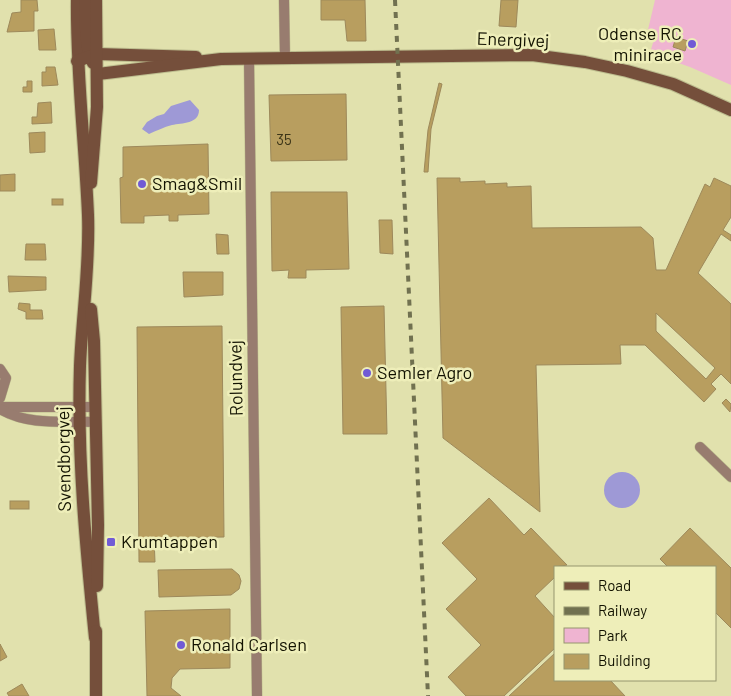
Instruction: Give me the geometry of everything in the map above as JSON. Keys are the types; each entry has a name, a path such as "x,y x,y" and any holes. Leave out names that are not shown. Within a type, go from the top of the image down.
{"main road":[{"name":"Svendborgvej","path":"77,0 77,62 88,215 88,280 80,366 83,520 95,638"},
{"path":"86,0 93,55"},
{"name":"Svendborgvej","path":"88,215 97,119 98,74 93,55 96,0"},
{"name":"Energivej","path":"77,62 93,55 177,55 221,59 532,55 585,62 627,71 673,84 731,110"},
{"name":"Energivej","path":"98,74 221,59"},
{"name":"Svendborgvej","path":"88,280 94,341 96,422 98,525 95,638 97,696"}],"street":[{"path":"284,0 285,58"},
{"name":"Rolundvej","path":"249,59 257,696"},
{"path":"0,369 6,378 0,398"},
{"path":"0,408 95,407"},
{"path":"0,408 17,418 96,422"},
{"path":"700,447 731,477"}],"green space":[{"name":"Odense RC minirace","path":"655,0 731,0 731,85 690,67 650,53 655,36 647,34"}],"shaded area":[{"path":"190,100 199,110 198,115 193,120 169,126 149,134 142,129 147,122 164,114 171,106"},
{"path":"622,472 629,473 635,477 639,483 639,497 635,503 629,507 622,508 615,507 609,503 605,497 604,490 605,483 609,477 615,473"}],"building":[{"path":"21,0 37,0 38,11 34,11 34,31 7,32 12,13 21,12"},
{"path":"321,0 365,0 366,41 347,41 345,20 321,20"},
{"path":"501,0 518,0 516,27 499,26"},
{"path":"54,29 56,50 39,50 38,30"},
{"path":"676,37 688,41 685,51 673,47"},
{"path":"46,67 55,67 58,85 42,86 42,72 46,72"},
{"path":"27,81 32,81 32,92 23,92 23,87 27,87"},
{"path":"439,83 442,84 431,129 428,172 424,172 428,130"},
{"path":"346,94 347,160 271,161 269,95"},
{"path":"51,102 52,123 32,124 32,117 37,117 38,103"},
{"path":"45,132 45,152 30,153 29,133"},
{"path":"208,144 209,214 178,215 178,221 169,221 169,215 144,216 144,223 121,223 120,178 123,177 123,147"},
{"path":"15,174 15,191 0,191 0,175"},
{"path":"437,178 460,178 460,182 485,181 485,184 507,183 507,187 531,186 532,228 641,227 653,238 656,270 666,270 705,184 710,187 714,178 731,186 731,217 723,230 731,235 731,241 721,234 698,273 731,304 731,384 721,374 711,384 716,389 704,402 645,345 620,345 621,364 536,365 540,512 443,438","holes":["656,313 715,368 706,379 656,331"]},
{"path":"271,192 347,192 349,269 306,270 306,278 288,278 289,270 272,271"},
{"path":"52,199 63,199 63,205 52,205"},
{"path":"379,220 392,220 393,254 380,253"},
{"path":"216,234 228,235 229,254 217,254"},
{"path":"26,244 45,244 46,260 25,260"},
{"path":"183,272 223,272 223,295 184,297"},
{"path":"8,276 46,277 46,290 9,292"},
{"path":"19,303 30,304 30,310 42,310 43,319 26,319 26,312 18,309"},
{"path":"384,306 387,434 343,434 341,307"},
{"path":"222,326 224,537 154,538 155,562 139,562 137,327"},
{"path":"726,399 731,404 730,412 722,403"},
{"path":"489,498 524,535 531,528 567,565 554,566 554,578 535,596 554,617 554,649 504,696 466,696 448,677 481,645 446,609 477,579 442,543"},
{"path":"10,501 29,501 29,509 10,509"},
{"path":"690,528 731,568 731,628 716,613 716,566 667,566 660,559"},
{"path":"232,569 239,575 241,581 239,589 231,595 159,597 158,570"},
{"path":"230,609 230,668 180,669 172,678 171,688 181,696 147,696 145,611"},
{"path":"0,644 7,657 0,661"},
{"path":"554,654 554,681 611,681 625,696 509,696"},
{"path":"22,684 29,696 9,696 7,693"}],"railway":[{"path":"395,0 428,696"}],"place":[{"name":"Odense RC minirace","path":"692,44"},
{"name":"Smag&Smil","path":"142,184"},
{"name":"Semler Agro","path":"367,373"},
{"name":"Krumtappen","path":"111,542"},
{"name":"Ronald Carlsen","path":"181,645"}]}
